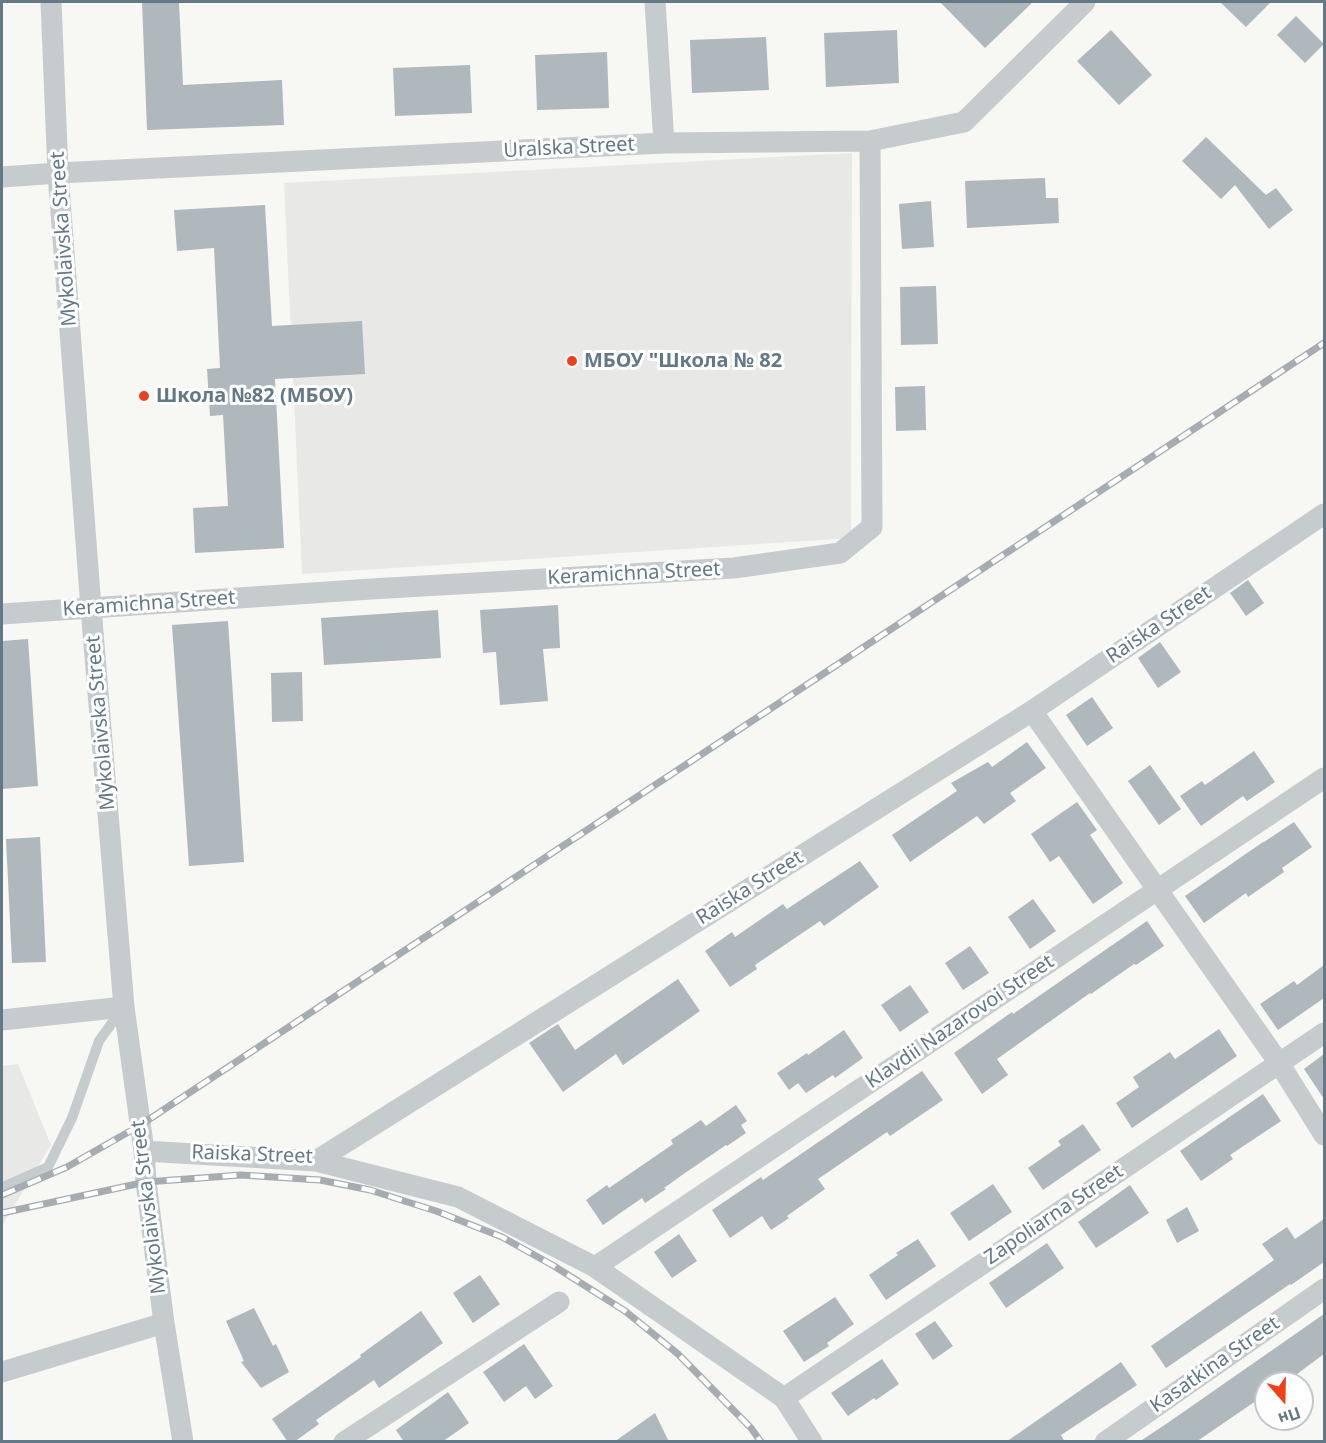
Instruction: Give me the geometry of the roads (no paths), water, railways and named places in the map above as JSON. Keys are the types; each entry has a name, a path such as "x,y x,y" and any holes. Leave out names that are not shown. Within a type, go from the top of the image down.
{"street":[{"name":"Mykolaivska Street","path":"51,2 58,173 124,1007 164,1323 183,1442"},
{"path":"656,2 664,143"},
{"name":"Uralska Street","path":"2,177 664,143 870,141 964,122 1085,2"},
{"name":"Keramichna Street","path":"2,614 383,588 734,568 840,553 872,527 870,141"},
{"name":"Raiska Street","path":"144,1151 316,1161 1032,711 1324,514"},
{"path":"1032,711 1279,1063 1324,1135"},
{"name":"Klavdii Nazarovoi Street","path":"595,1267 1324,778"},
{"path":"2,1020 124,1007"},
{"name":"Zapoliarna Street","path":"784,1398 1324,1033"},
{"path":"316,1161 458,1197 595,1267 784,1398 812,1442"},
{"name":"Kasatkina Street","path":"1105,1442 1324,1289"},
{"path":"344,1442 559,1302"},
{"path":"2,1372 164,1323"}],"lane":[{"path":"5,1186 48,1167 72,1118 99,1041 124,1007"}],"railway":[{"path":"2,1195 67,1167 139,1126 1324,343"},
{"path":"2,1213 146,1182 241,1175 320,1180 370,1190 436,1211 502,1237 554,1266 625,1311 678,1354 751,1428 761,1442"}],"place":[{"name":"МБОУ \"Школа № 82","path":"572,361"},
{"name":"Школа №82 (МБОУ)","path":"144,396"}]}
